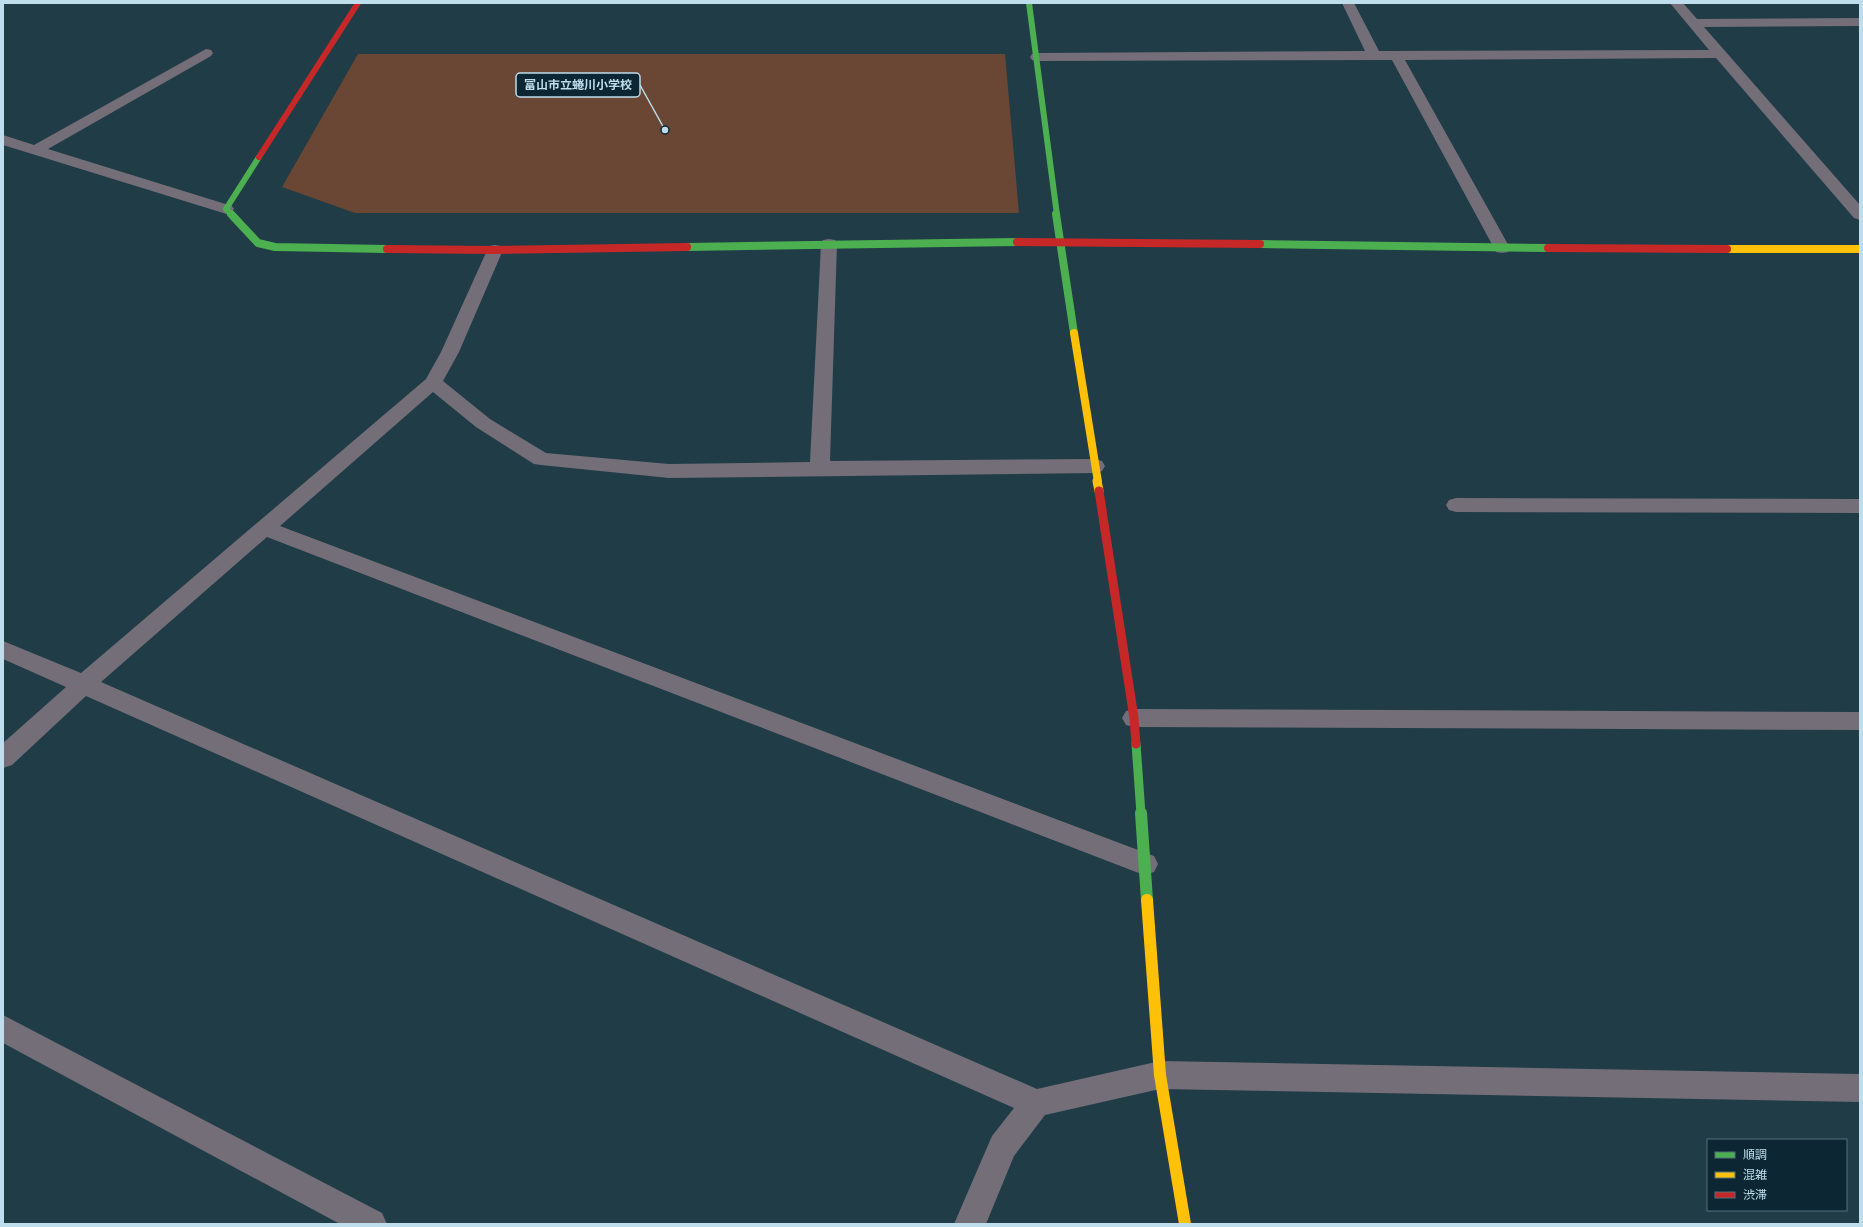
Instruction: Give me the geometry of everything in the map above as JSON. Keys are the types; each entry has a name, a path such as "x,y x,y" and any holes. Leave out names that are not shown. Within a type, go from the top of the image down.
{"street":[{"path":"226,209 358,3"},
{"path":"1029,3 1060,241 1134,718 1160,1076 1185,1224"},
{"path":"1348,3 1374,56"},
{"path":"1676,3 1860,215"},
{"path":"1693,22 1860,22"},
{"path":"35,150 206,53"},
{"path":"1036,57 1720,54"},
{"path":"1396,55 1502,248"},
{"path":"3,140 226,209 258,243 275,247 495,250 1060,241 1502,248 1860,249"},
{"path":"820,468 829,244"},
{"path":"3,758 83,685 266,529 433,382 450,352 495,250"},
{"path":"433,382 483,423 541,459 669,471 820,468 1095,466"},
{"path":"1456,505 1860,506"},
{"path":"266,529 1145,864"},
{"path":"3,649 1036,1103 1160,1076 1860,1088"},
{"path":"1134,718 1860,721"},
{"path":"3,1028 370,1224"},
{"path":"970,1224 1003,1146 1036,1103"}],"shaded area":[{"path":"358,54 1005,54 1019,213 355,213 282,187"}],"traffic: fast":[{"path":"1029,3 1060,241 1074,333"},
{"path":"259,157 226,209 258,243 275,247 387,249"},
{"path":"687,247 1017,242"},
{"path":"1260,244 1548,248"},
{"path":"1136,744 1147,900"}],"traffic: slow":[{"path":"1727,249 1860,249"},
{"path":"1074,333 1099,491"},
{"path":"1147,900 1160,1075 1185,1224"}],"traffic: jam":[{"path":"259,157 358,3"},
{"path":"1017,242 1260,244"},
{"path":"387,249 495,250 687,247"},
{"path":"1548,248 1727,249"},
{"path":"1099,491 1134,718 1136,744"}],"place":[{"name":"富山市立蜷川小学校","path":"665,130"}]}
